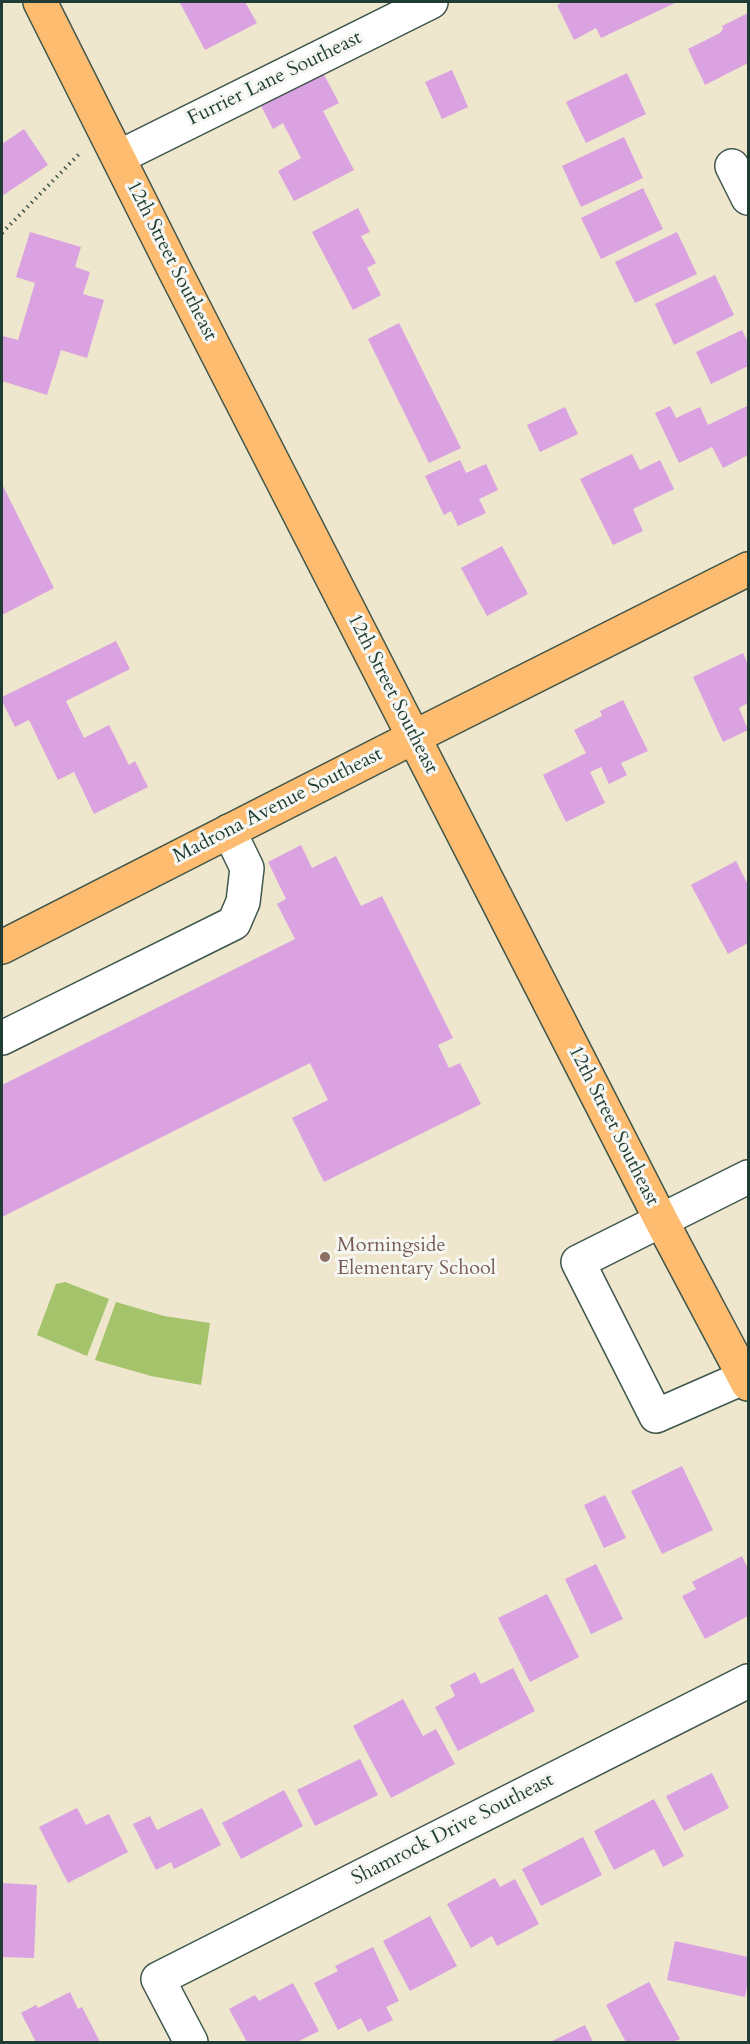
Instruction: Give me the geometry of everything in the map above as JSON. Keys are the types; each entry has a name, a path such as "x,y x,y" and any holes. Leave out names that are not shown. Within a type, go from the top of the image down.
{"main road":[{"name":"12th Street Southeast","path":"40,2 175,271 662,1222 747,1380"},
{"name":"Madrona Avenue Southeast","path":"2,947 414,736 748,569"}],"street":[{"name":"Furrier Lane Southeast","path":"119,157 431,2"},
{"path":"2,1038 234,923 243,902 247,868 229,831"},
{"path":"747,1380 656,1416 578,1262 748,1178"},
{"name":"Shamrock Drive Southeast","path":"191,2043 158,1979 748,1681"}],"path":[{"path":"2,233 105,128"}],"green space":[{"path":"65,1282 109,1299 87,1356 37,1335 56,1284"},
{"path":"116,1302 164,1316 210,1323 201,1385 151,1376 95,1360"}],"building":[{"path":"245,2 257,23 205,50 180,3"},
{"path":"564,2 677,2 601,38 596,28 574,40 557,5"},
{"path":"748,13 748,63 705,85 688,49 720,33 722,26"},
{"path":"321,69 339,103 323,111 354,170 294,201 278,171 301,158 283,123 273,129 259,102"},
{"path":"452,70 468,107 442,119 425,82"},
{"path":"627,73 646,114 586,143 566,102"},
{"path":"24,129 48,165 2,196 2,144"},
{"path":"624,137 643,178 581,207 562,166"},
{"path":"643,188 663,229 601,259 581,218"},
{"path":"358,208 370,232 361,236 376,263 367,268 381,295 353,310 312,232"},
{"path":"30,232 81,247 75,267 90,272 83,294 104,300 87,358 61,350 47,395 2,381 3,336 18,340 35,283 16,277"},
{"path":"677,232 697,274 635,303 615,262"},
{"path":"715,275 734,315 674,345 655,304"},
{"path":"399,323 461,448 429,463 368,339"},
{"path":"742,330 748,342 748,366 711,384 696,352"},
{"path":"670,406 676,418 700,407 708,425 747,406 748,455 723,468 712,447 679,463 655,413"},
{"path":"565,407 578,434 540,452 527,425"},
{"path":"632,454 640,470 660,460 674,489 633,509 643,531 613,545 580,479"},
{"path":"460,460 466,473 486,464 498,490 479,499 486,513 458,526 451,511 444,515 425,476"},
{"path":"2,484 54,588 2,615"},
{"path":"502,546 528,594 487,616 461,568"},
{"path":"116,641 130,669 66,701 84,738 109,725 129,765 135,761 148,787 94,814 74,772 58,780 29,720 15,727 2,697"},
{"path":"743,653 748,665 748,703 739,708 748,730 723,742 693,677"},
{"path":"623,700 648,751 621,763 627,775 609,784 601,767 590,772 605,803 566,822 543,775 586,753 574,730 602,716 600,711"},
{"path":"301,845 312,868 336,856 361,906 382,896 453,1038 438,1045 449,1068 460,1063 481,1104 324,1182 292,1118 328,1100 310,1063 2,1217 2,1085 295,939 277,904 286,899 268,862"},
{"path":"736,861 748,885 748,943 728,954 691,885"},
{"path":"682,1466 713,1530 662,1554 631,1491"},
{"path":"605,1495 626,1538 604,1548 584,1505"},
{"path":"742,1556 748,1569 748,1616 705,1639 682,1596 696,1589 692,1582"},
{"path":"596,1564 623,1619 591,1634 565,1579"},
{"path":"547,1594 579,1657 530,1682 498,1618"},
{"path":"513,1668 535,1711 458,1751 435,1707 455,1696 450,1685 475,1672 481,1684"},
{"path":"403,1699 423,1736 436,1729 455,1764 391,1798 353,1726"},
{"path":"360,1759 378,1795 315,1826 297,1790"},
{"path":"712,1773 729,1808 684,1831 666,1796"},
{"path":"284,1790 303,1826 241,1859 222,1823"},
{"path":"654,1799 684,1856 663,1867 654,1849 614,1870 594,1831"},
{"path":"77,1808 86,1825 109,1814 128,1852 68,1883 39,1827"},
{"path":"202,1808 221,1845 174,1869 171,1862 156,1870 133,1824 150,1816 157,1830"},
{"path":"583,1837 602,1875 541,1906 522,1869"},
{"path":"495,1878 500,1887 515,1879 539,1924 497,1946 492,1936 471,1948 447,1904"},
{"path":"2,1883 37,1885 34,1958 2,1957"},
{"path":"430,1916 457,1966 410,1991 383,1941"},
{"path":"675,1941 748,1957 745,1997 667,1980"},
{"path":"373,1947 399,2001 386,2007 393,2020 368,2032 361,2018 338,2030 314,1983 338,1971 335,1966"},
{"path":"649,1982 680,2039 673,2042 626,2042 606,2005"},
{"path":"293,1983 319,2031 297,2042 247,2042 229,2009 255,1995 259,2001"},
{"path":"70,1992 78,2009 82,2007 100,2042 36,2042 21,2013 36,2005 38,2008"},
{"path":"585,2025 593,2042 550,2042"}],"place":[{"name":"Morningside Elementary School","path":"325,1257"}]}
